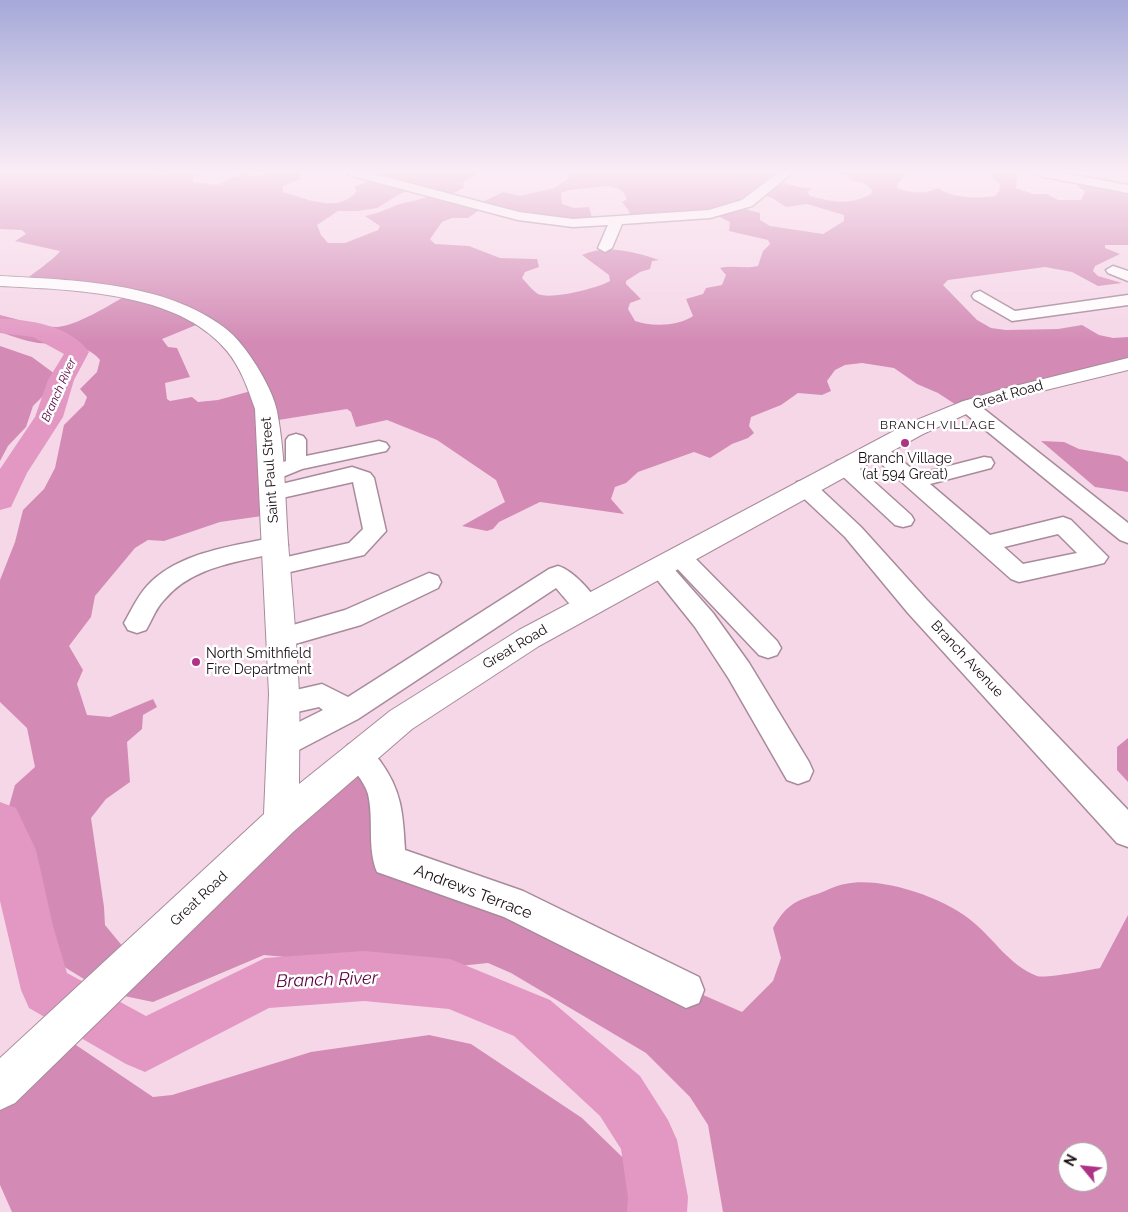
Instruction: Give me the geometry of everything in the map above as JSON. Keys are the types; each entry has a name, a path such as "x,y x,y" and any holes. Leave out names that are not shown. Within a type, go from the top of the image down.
{"main road":[{"name":"Saint Paul Street","path":"0,281 57,283 118,292 157,301 187,313 219,332 235,348 249,369 266,409 272,484 284,703 281,821"},
{"name":"Great Road","path":"8,1080 281,821 358,754 401,720 464,678 529,638 915,429 968,406 1024,389 1128,364"}],"street":[{"path":"605,248 613,229"},
{"path":"1113,270 1128,276"},
{"path":"980,296 1012,316 1128,300"},
{"path":"968,406 1128,535"},
{"path":"296,440 296,464"},
{"path":"272,484 296,464 379,447"},
{"path":"876,449 985,544"},
{"path":"914,482 984,463"},
{"path":"844,466 904,520"},
{"path":"138,623 157,591 173,578 194,567 276,556 356,549 375,531 363,478 352,474 272,484"},
{"name":"Branch Avenue","path":"805,487 853,532 917,606 1128,832"},
{"path":"669,561 768,648"},
{"path":"669,561 714,635 739,671 798,772"},
{"path":"283,744 348,711 558,575 587,606"},
{"path":"281,638 352,618 429,582"},
{"path":"441,651 464,678"},
{"path":"284,703 322,695 348,711"},
{"name":"Andrews Terrace","path":"358,754 382,788 388,822 389,861 511,904 686,990"}],"shaded area":[{"path":"0,229 318,229 328,243 345,243 379,229 437,229 430,239 435,244 469,246 500,258 537,259 539,267 525,272 522,278 536,293 544,295 574,292 596,287 610,281 609,275 582,255 601,250 620,250 659,260 652,261 650,269 640,272 626,281 626,284 641,299 630,303 628,309 635,321 657,325 681,322 693,316 686,299 703,294 706,288 722,285 726,275 720,268 758,266 763,251 770,244 768,240 729,231 729,229 787,229 823,234 832,229 1128,229 1128,245 1105,245 1105,248 1120,254 1095,266 1093,271 1098,276 1122,283 1098,286 1072,272 1045,267 948,280 943,285 977,320 991,328 1006,330 1058,329 1082,325 1099,335 1113,338 1128,337 1128,367 964,410 938,393 917,384 894,368 862,363 845,365 835,370 827,381 831,391 822,395 798,393 781,405 751,417 749,426 754,433 748,438 732,444 710,458 694,452 638,472 626,483 615,487 611,499 624,514 540,502 499,522 493,529 487,531 462,526 505,502 496,480 437,440 387,420 356,427 351,412 347,409 266,422 269,515 220,522 164,541 148,540 135,548 95,596 91,617 69,646 83,670 77,684 87,715 110,717 153,699 157,707 143,715 142,729 127,742 130,782 106,799 91,818 105,925 138,965 351,765 375,781 386,856 742,1012 773,981 781,958 773,928 787,908 798,901 836,886 860,882 877,883 930,897 961,913 981,929 1010,959 1027,971 1041,977 1100,968 1128,915 1128,1212 723,1212 708,1125 690,1097 646,1053 511,973 488,963 421,970 264,955 153,1002 105,992 45,955 33,933 22,866 6,839 6,817 15,785 35,767 27,728 0,702 0,580 15,542 23,510 44,489 55,468 64,425 84,405 87,397 80,389 97,372 100,360 94,354 80,347 38,343 0,332 0,315 50,327 65,326 83,319 127,295 24,281 60,251 15,241 26,234 22,230","holes":["201,323 248,369 251,391 218,400 198,402 192,397 170,401 167,399 165,383 190,377 177,348 168,347 162,339"]},
{"path":"0,346 32,357 55,374 52,387 33,406 26,427 8,446 0,461"},
{"path":"1041,441 1064,442 1079,449 1120,456 1128,462 1128,492 1095,487"},
{"path":"1128,738 1128,782 1117,770 1117,747"},
{"path":"429,1035 471,1044 582,1118 647,1181 640,1212 12,1212 0,1185 0,1098 70,1041 153,1097 172,1095 311,1052"}],"waterway":[{"name":"Branch River","path":"0,326 21,327 41,332 60,340 77,352 61,380 49,417 12,473 0,500"},
{"name":"Branch River","path":"0,823 13,850 29,926 47,990 145,1045 265,983 364,976 450,984 532,1018 620,1096 648,1140 658,1197 657,1212"}],"place":[{"name":"Branch Village (at 594 Great)","path":"905,443"},
{"name":"North Smithfield Fire Department","path":"196,662"}],"district":[{"name":"BRANCH VILLAGE","path":"938,425"}]}
